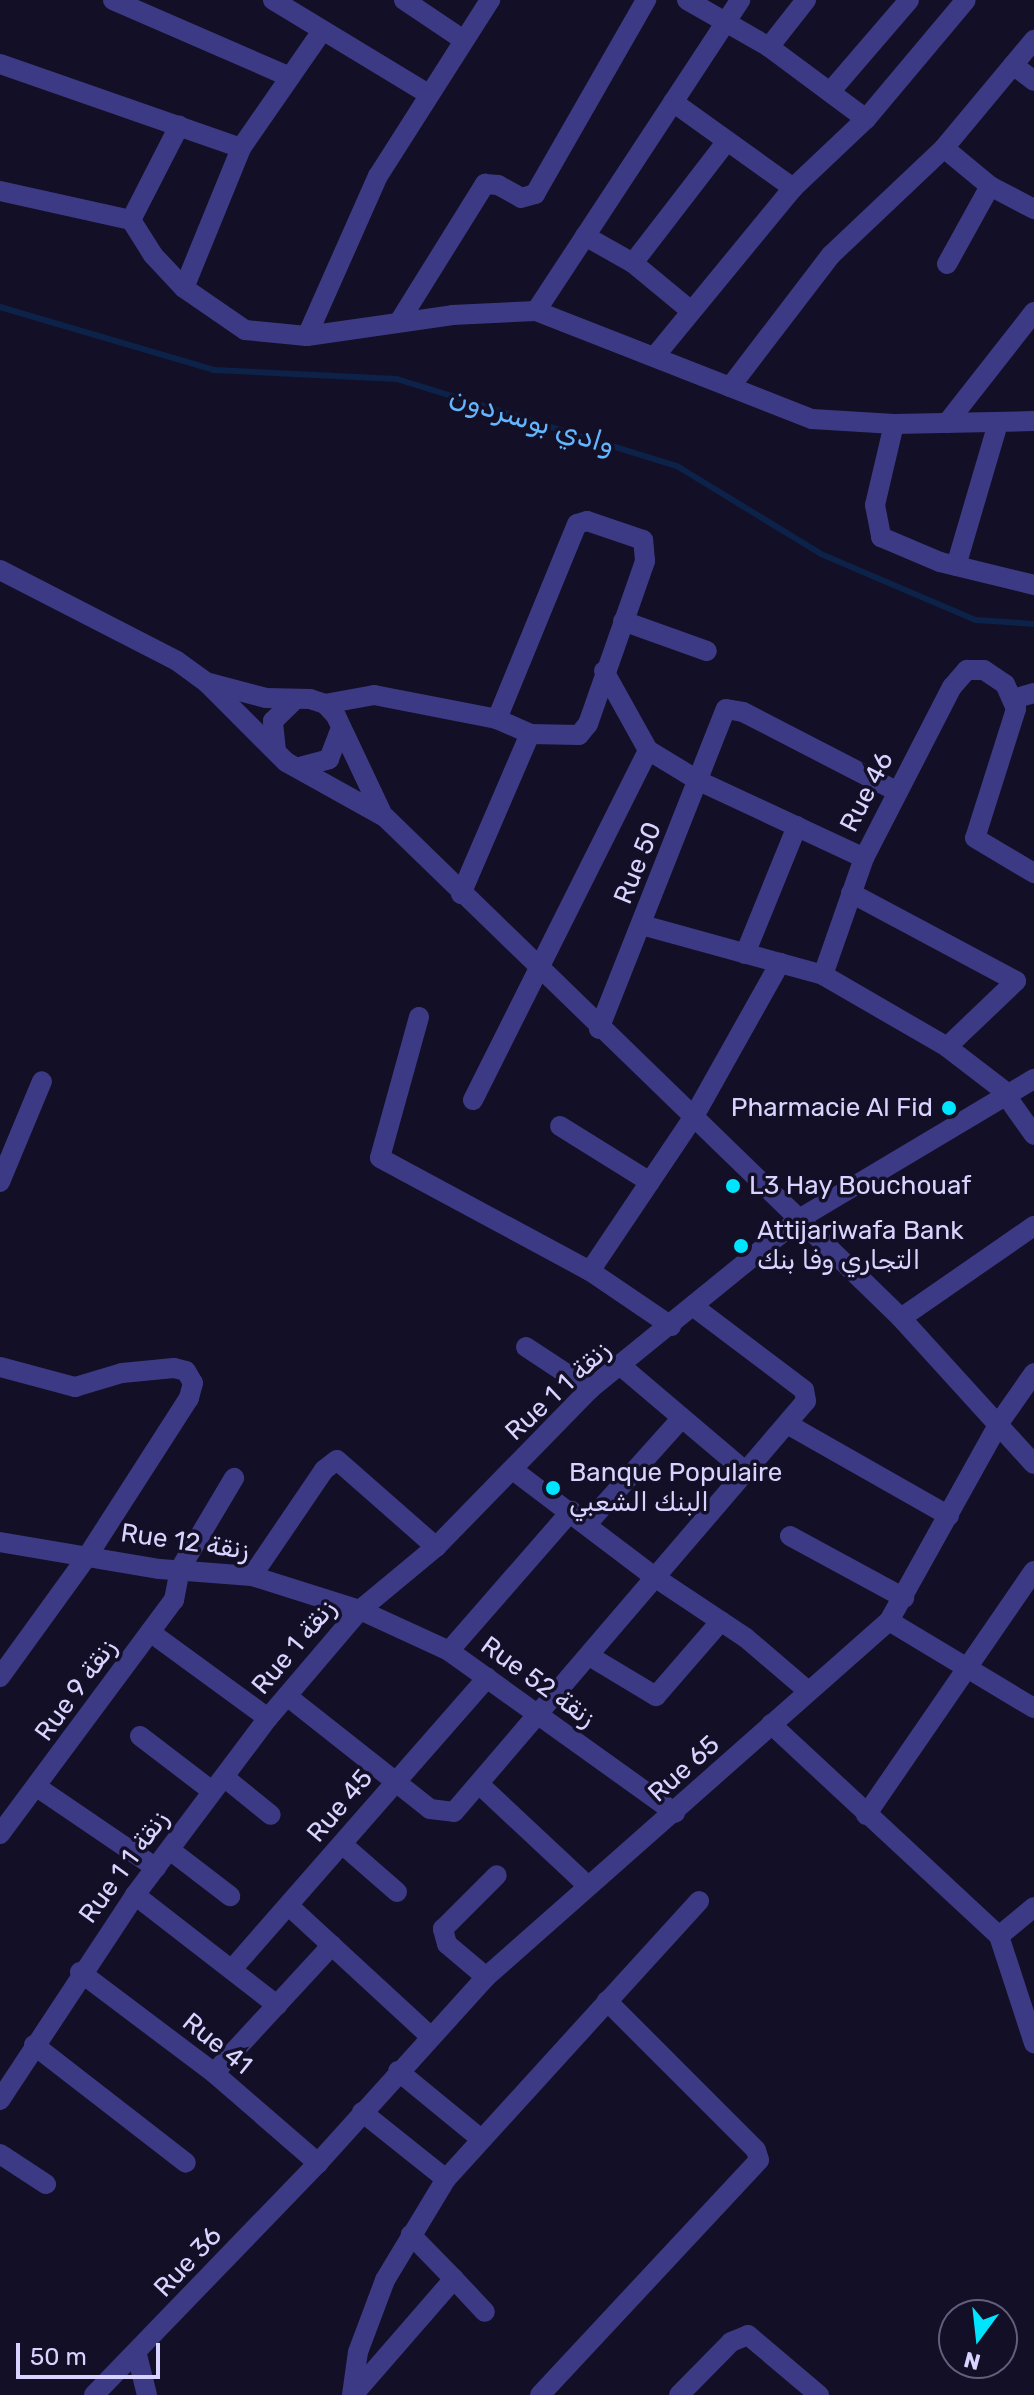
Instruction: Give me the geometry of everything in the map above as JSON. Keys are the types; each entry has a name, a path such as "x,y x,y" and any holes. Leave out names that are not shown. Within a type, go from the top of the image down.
{"street":[{"path":"113,0 290,77"},
{"path":"273,0 428,94"},
{"path":"404,0 462,39"},
{"path":"307,336 373,187 462,39 490,0"},
{"path":"399,322 485,184 498,185 521,198 535,194 646,0"},
{"path":"687,0 769,47 866,119"},
{"path":"536,311 740,0"},
{"path":"769,47 806,0"},
{"path":"830,92 909,0"},
{"path":"655,356 793,188 866,119 966,0"},
{"path":"184,288 241,148 322,31"},
{"path":"730,387 831,255 944,148 1034,40"},
{"path":"0,64 241,148"},
{"path":"1013,65 1034,81"},
{"path":"673,102 793,188"},
{"path":"131,220 179,126"},
{"path":"633,263 727,141"},
{"path":"944,148 990,186 1034,209"},
{"path":"947,264 990,186"},
{"path":"0,191 131,220 153,255 184,288 245,330 307,336 399,322 536,311 812,419 894,424 1034,421"},
{"path":"585,236 633,263 691,311"},
{"path":"947,423 1034,312"},
{"path":"956,566 998,423"},
{"path":"894,424 875,505 876,528 904,551 1034,585"},
{"path":"206,682 238,693 325,704 374,695 497,719 530,734 571,737 585,730 623,621 645,544 634,535 580,522 497,719"},
{"path":"0,570 119,627 206,682 276,751 385,817 541,973 901,1318 1034,1464"},
{"path":"623,621 707,651"},
{"name":"Rue 46","path":"823,975 864,858 896,791 959,675 974,668 994,676 1013,699"},
{"path":"604,671 648,750 699,781 864,858"},
{"path":"1034,693 1013,699 1015,720 974,832 985,847 1034,873"},
{"path":"276,751 273,721 295,700"},
{"path":"325,704 385,817"},
{"name":"Rue 50","path":"599,1029 723,715 729,708 743,712 896,791"},
{"path":"300,767 329,759 340,731"},
{"path":"461,894 530,734"},
{"path":"473,1100 541,973 648,750"},
{"path":"745,954 797,826"},
{"path":"851,893 1025,986 947,1047"},
{"path":"642,925 823,975 947,1047 1006,1093 1034,1135"},
{"path":"590,1271 693,1118 780,963"},
{"path":"419,1017 380,1158 590,1271 671,1326"},
{"name":"Rue 1 زنقة 1","path":"360,1610 436,1547 590,1389 799,1219 1034,1079"},
{"path":"0,1182 42,1081"},
{"path":"560,1126 650,1182"},
{"path":"901,1318 1034,1226"},
{"path":"287,1696 430,1809 447,1814 479,1784 541,1716 789,1425 806,1401 804,1390 693,1306"},
{"path":"526,1347 590,1389"},
{"path":"621,1366 747,1473"},
{"path":"0,1367 75,1387 145,1370 174,1368 190,1376 189,1398 89,1554 0,1677"},
{"name":"Rue 65","path":"318,2163 486,1977 889,1621 999,1423 1034,1373"},
{"path":"449,1651 681,1419"},
{"path":"789,1425 949,1516"},
{"path":"252,1576 328,1464 341,1460 436,1547"},
{"path":"513,1470 656,1578 721,1621 808,1691"},
{"name":"Rue 9 زنقة","path":"0,1834 174,1600 180,1569 234,1478"},
{"path":"790,1536 904,1598"},
{"name":"Rue 12 زنقة","path":"0,1542 180,1569 252,1576 360,1610"},
{"path":"866,1815 1034,1571"},
{"name":"Rue 52 زنقة","path":"360,1610 449,1651 675,1813"},
{"name":"Rue 1 زنقة","path":"268,1718 360,1610"},
{"path":"591,1657 656,1696 721,1621"},
{"path":"889,1621 1034,1708"},
{"path":"150,1632 268,1718"},
{"name":"Rue 45","path":"233,1968 487,1678"},
{"name":"Rue 1 زنقة 1","path":"80,1972 268,1718"},
{"path":"771,1724 999,1936 1032,2034"},
{"path":"140,1736 271,1815"},
{"path":"479,1784 588,1886"},
{"path":"37,1787 156,1868"},
{"path":"342,1844 397,1892"},
{"path":"170,1850 230,1896"},
{"path":"486,1977 447,1944 443,1929 497,1875"},
{"path":"135,1895 277,2005"},
{"path":"353,2395 372,2311 411,2235 446,2179 480,2138 699,1901"},
{"path":"289,1906 430,2036"},
{"path":"999,1936 1034,1907"},
{"path":"214,2073 332,1945"},
{"path":"0,2100 80,1972"},
{"name":"Rue 41","path":"80,1972 214,2073 318,2163"},
{"path":"540,2395 757,2168 756,2150 607,2001"},
{"path":"34,2045 186,2163"},
{"path":"398,2071 480,2138"},
{"path":"362,2112 446,2179"},
{"path":"0,2154 46,2184"},
{"name":"Rue 36","path":"94,2395 137,2355 318,2163"},
{"path":"411,2235 485,2312"},
{"path":"353,2395 454,2279"},
{"path":"679,2395 731,2342 748,2335 819,2395"},
{"path":"137,2355 147,2395"}],"waterway":[{"name":"وادي بوسردون","path":"0,307 214,370 397,379 677,466 821,554 976,620 1034,624"}],"place":[{"name":"Pharmacie Al Fid","path":"949,1108"},
{"name":"L3 Hay Bouchouaf","path":"733,1186"},
{"name":"Attijariwafa Bank التجاري وفا بنك","path":"741,1246"},
{"name":"Banque Populaire البنك الشعبي","path":"553,1488"}]}
